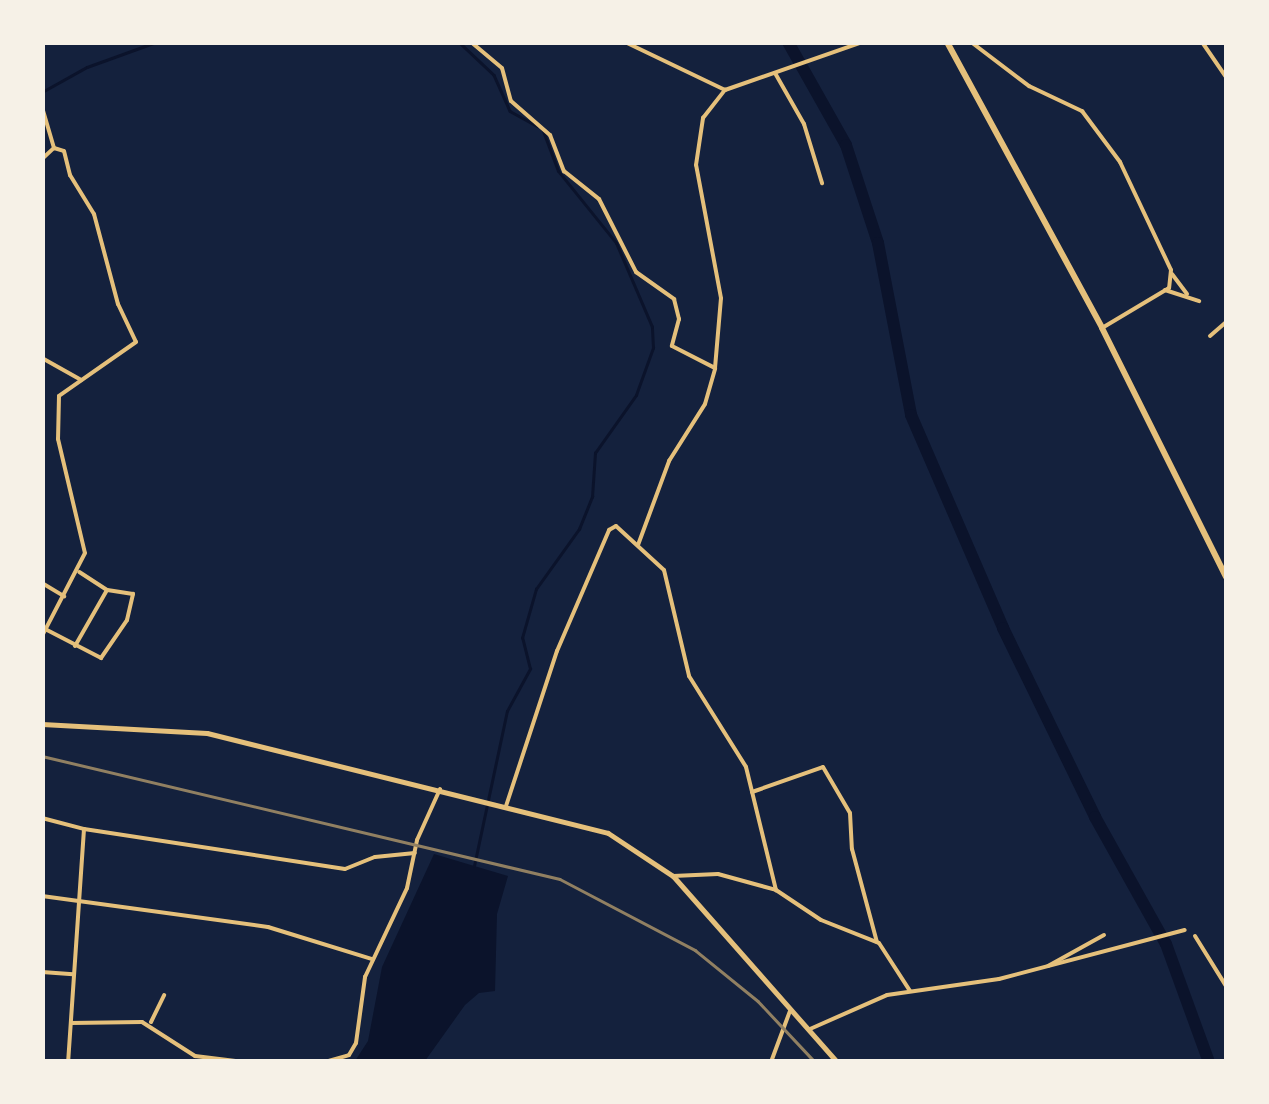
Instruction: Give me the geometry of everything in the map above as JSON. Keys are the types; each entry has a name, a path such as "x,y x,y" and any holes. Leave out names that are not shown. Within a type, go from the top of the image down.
{"highway":[{"path":"947,42 1102,328 1226,578"}],"main road":[{"path":"42,724 207,734 608,833 673,876 837,1062"}],"street":[{"path":"42,51 43,42"},
{"path":"471,42 502,68 511,101 550,135 564,171 600,199 636,272 674,299 679,319 672,346 715,368"},
{"path":"625,42 725,90"},
{"path":"638,545 668,461 705,404 715,368 721,298 696,164 703,118 725,90 863,42"},
{"path":"971,42 1029,86 1082,111 1120,162 1172,274 1188,297"},
{"path":"1202,42 1226,76"},
{"path":"776,72 804,124 822,182"},
{"path":"42,107 54,148"},
{"path":"42,159 54,148"},
{"path":"54,148 64,151 70,176 94,214 118,304 136,342 59,396 57,418 85,540 79,572 44,632 105,656 128,620 133,594 108,590 79,572"},
{"path":"1102,328 1165,290 1172,274"},
{"path":"1165,290 1199,300"},
{"path":"1210,336 1226,322"},
{"path":"42,358 80,380"},
{"path":"506,806 557,652 609,530 616,526 664,570 689,676 741,757 776,890"},
{"path":"42,584 65,596"},
{"path":"76,646 108,590"},
{"path":"752,792 823,767 850,813 852,849 877,942 910,992"},
{"path":"326,1062 352,1052 372,959 386,938 440,789"},
{"path":"42,818 84,829 346,869 375,857 416,853"},
{"path":"68,1062 84,829"},
{"path":"673,876 718,874 776,890 829,924 877,942"},
{"path":"42,896 268,926 372,959"},
{"path":"809,1029 910,992 1048,966 1124,943 1186,930"},
{"path":"1048,966 1104,935"},
{"path":"1194,936 1226,986 1226,1000"},
{"path":"42,972 73,974"},
{"path":"150,1024 164,995"},
{"path":"771,1062 792,1008"},
{"path":"71,1024 150,1024 196,1056 244,1062"}],"water":[{"path":"434,854 508,876 497,914 495,991 479,993 465,1005 425,1061 355,1061 368,1041 382,967"}],"waterway":[{"path":"42,92 87,67 156,42"},
{"path":"459,42 494,75 510,111 537,126"},
{"path":"788,42 846,145 878,243 911,415 1003,628 1095,817 1166,944 1209,1062"},
{"path":"474,866 507,711 530,669 522,638 536,589 579,529 592,497 595,453 636,395 653,348 652,327 616,243 558,171 543,131"}],"railway":[{"path":"42,756 560,879 695,950 758,1001 815,1062"}]}
